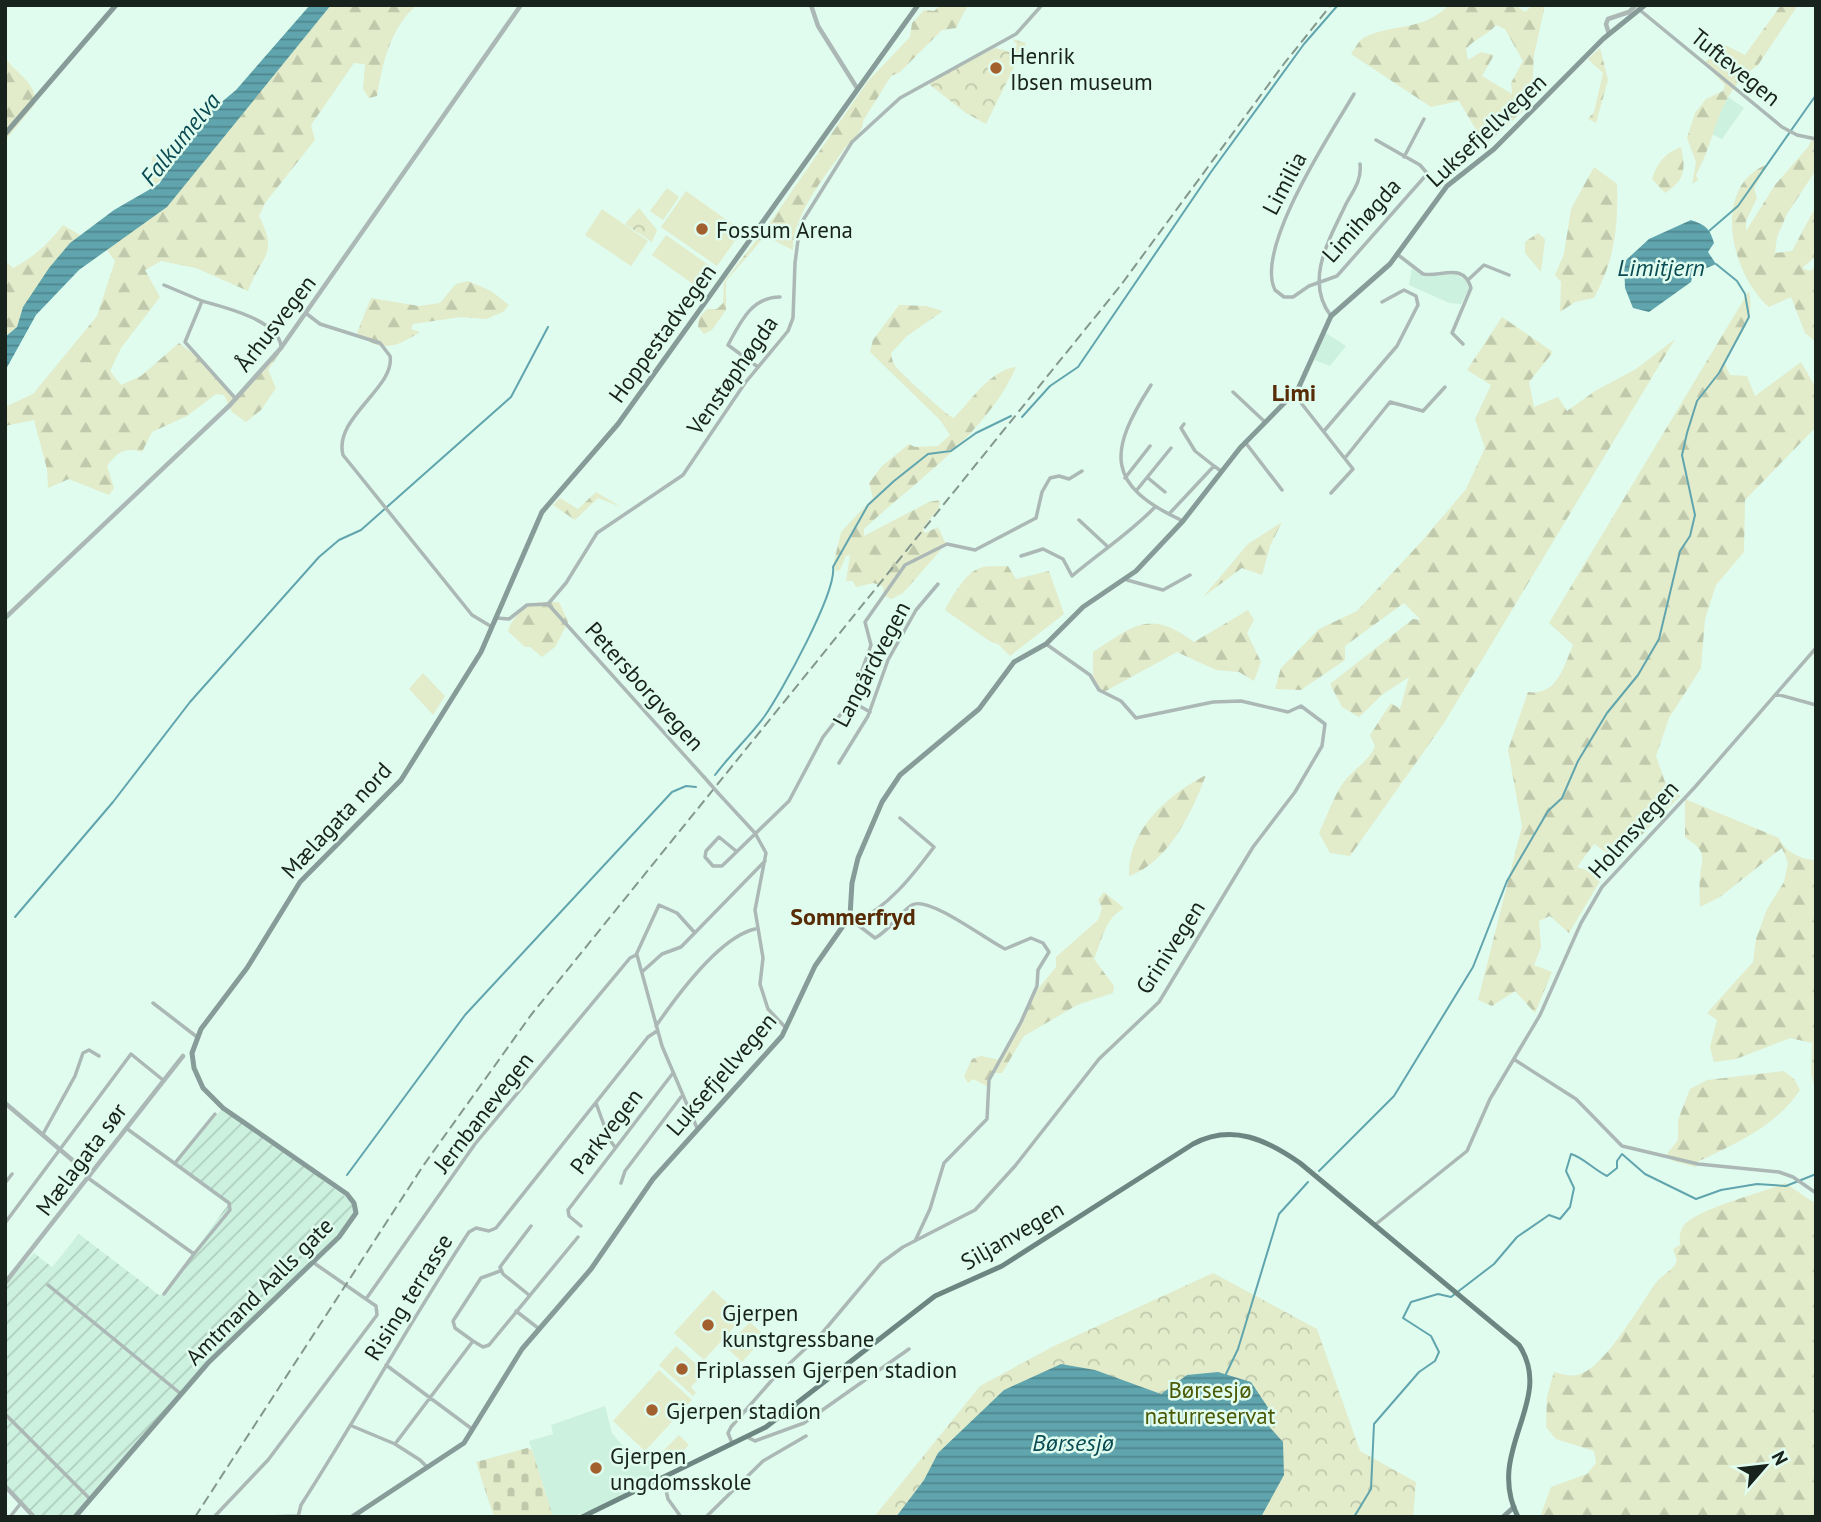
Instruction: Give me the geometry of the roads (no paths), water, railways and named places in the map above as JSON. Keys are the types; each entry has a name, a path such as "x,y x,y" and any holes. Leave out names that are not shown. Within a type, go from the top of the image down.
{"main road":[{"path":"5,134 116,5"},
{"name":"Hoppestadvegen","path":"497,618 527,540 546,506 610,434 918,5"},
{"name":"Luksefjellvegen","path":"352,1517 461,1447 475,1431 505,1374 538,1328 582,1280 653,1180 787,1028 815,966 851,921 855,867 890,789 924,752 979,709 1010,666 1046,644 1083,607 1127,580 1183,521 1245,442 1294,394 1303,382 1331,316 1386,268 1455,177 1494,149 1609,34 1643,8"},
{"name":"Mælagata nord","path":"196,1040 247,968 300,883 401,779 468,673 497,618"},
{"name":"Amtmand Aalls gate","path":"75,1517 222,1349 314,1263 353,1221 356,1210 353,1200 213,1100 196,1076 192,1062 196,1040"},
{"name":"Siljanvegen","path":"582,1517 747,1437 782,1416 935,1296 1002,1266 1208,1136 1237,1133 1269,1144 1300,1163 1515,1340 1529,1366 1530,1394 1509,1460 1509,1486 1514,1507"},
{"path":"1503,1517 1514,1507 1518,1517"}],"street":[{"name":"Århusvegen","path":"5,618 236,399 290,338 521,5"},
{"path":"811,5 818,26 857,88"},
{"name":"Venstøphøgda","path":"548,604 566,583 597,533 683,475 791,324 800,225 843,154 900,98 1007,41 1042,5"},
{"path":"1609,34 1606,24 1608,19 1629,12 1636,5"},
{"name":"Tuftevegen","path":"1643,8 1782,127 1797,135 1816,139"},
{"name":"Limilia","path":"1317,284 1293,297 1284,297 1275,290 1270,279 1277,234 1354,93"},
{"name":"Limihøgda","path":"1404,157 1424,119"},
{"name":"Limihøgda","path":"1376,140 1420,165 1439,187"},
{"path":"1331,316 1320,300 1317,284 1331,240 1359,182 1360,164"},
{"name":"Limihøgda","path":"1317,284 1337,276 1427,174"},
{"path":"1396,254 1423,274 1451,271 1468,280 1471,288 1452,334 1463,344"},
{"path":"1468,280 1483,265 1509,275"},
{"path":"164,285 255,318 280,339 281,348"},
{"path":"1324,431 1396,346 1418,305 1412,292 1404,290 1382,302"},
{"path":"758,367 728,345 750,309 767,298 780,297"},
{"path":"202,301 185,342 236,399"},
{"path":"307,314 320,324 380,343 390,356 388,371 346,431 341,445 346,461 472,615 493,627"},
{"path":"280,339 290,338"},
{"path":"1151,385 1120,446 1119,467 1136,491 1155,507 1183,521"},
{"path":"1345,458 1389,404 1396,403 1423,411 1445,387"},
{"path":"1233,393 1265,422"},
{"path":"1294,394 1353,471 1331,493"},
{"path":"1184,424 1181,428 1195,451 1222,471"},
{"path":"1245,442 1282,490"},
{"path":"1125,478 1150,446"},
{"path":"1136,491 1170,450 1174,455"},
{"path":"1169,514 1216,465"},
{"name":"Langårdvegen","path":"755,833 789,801 822,737 851,701 871,645 865,622 905,565 947,544 971,550 982,547 1036,518 1042,492 1050,478 1059,476 1069,479 1082,471"},
{"path":"1147,477 1165,492"},
{"path":"1021,556 1043,549 1059,556 1072,576 1155,507"},
{"path":"1079,520 1107,546"},
{"path":"1127,580 1163,590 1190,575"},
{"name":"Langårdvegen","path":"839,763 870,712 878,682 888,660 916,610 938,584"},
{"path":"497,618 511,618 533,603 548,604"},
{"name":"Petersborgvegen","path":"548,604 755,833 764,846 766,860"},
{"name":"Grinivegen","path":"732,1443 729,1430 764,1389 813,1343 874,1269 916,1239 975,1210 1015,1166 1099,1059 1159,1002 1253,847 1295,792 1325,737 1325,724 1301,706 1288,712 1241,701 1213,702 1136,718 1121,701 1099,690 1090,675 1046,644"},
{"name":"Holmsvegen","path":"1376,1224 1467,1150 1490,1099 1540,1015 1581,923 1602,887 1816,648"},
{"path":"1776,694 1816,705"},
{"path":"851,701 870,712"},
{"path":"851,921 870,914 886,901 934,847 900,818"},
{"path":"736,851 719,837 706,851 705,857 720,868 755,833"},
{"path":"766,860 755,910 756,929 763,958 762,992 768,1009 787,1028"},
{"path":"643,971 662,954 681,947 766,860"},
{"path":"851,921 875,938 918,902 963,922 1005,949 1031,938 1048,948 1048,956 1038,970 1037,986 1021,1022 989,1080 987,1119 944,1163 930,1209 916,1239"},
{"name":"Jernbanevegen","path":"366,1298 475,1144 630,958 636,955 659,905 677,913 695,933"},
{"name":"Rising terrasse","path":"298,1517 302,1505 352,1426 420,1307 471,1230 489,1231 496,1228 656,1028 677,995 740,934 756,929"},
{"path":"636,955 643,971 656,1028 697,1128"},
{"path":"153,1003 196,1040"},
{"path":"43,1135 75,1076 83,1053 89,1050 99,1055"},
{"path":"5,1223 131,1054 163,1080"},
{"name":"Mælagata sør","path":"5,1283 183,1056"},
{"path":"1515,1060 1576,1099 1608,1135 1628,1149 1712,1166 1770,1170 1797,1179 1816,1193"},
{"name":"Parkvegen","path":"581,1226 569,1216 568,1210 673,1073"},
{"path":"621,1183 625,1171 682,1096"},
{"path":"5,1102 89,1176 194,1254"},
{"path":"596,1103 609,1139 615,1147"},
{"path":"175,1163 215,1114"},
{"path":"125,1128 231,1206 164,1294"},
{"path":"5,1183 12,1174"},
{"path":"531,1226 500,1270 483,1276 453,1321 454,1327 473,1341 486,1346 578,1237"},
{"path":"214,1517 268,1460 377,1315 378,1308 366,1298 314,1263"},
{"path":"500,1270 529,1295"},
{"path":"5,1271 11,1276"},
{"path":"48,1285 181,1394"},
{"path":"516,1311 538,1328"},
{"path":"395,1444 473,1341"},
{"path":"747,1437 755,1441 804,1423 909,1349"},
{"path":"386,1365 475,1431"},
{"path":"5,1414 90,1499"},
{"path":"352,1426 395,1444 422,1461 428,1470"},
{"path":"706,1517 763,1461 806,1436"},
{"path":"663,1477 666,1495 680,1517"},
{"path":"5,1486 34,1517"},
{"path":"10,1517 21,1503"},
{"path":"265,1517 298,1517"}],"water":[{"path":"310,5 331,5 167,207 79,270 36,315 5,371 5,337 17,327 23,307 49,268 70,243 114,210 159,184 206,115 236,90"},
{"name":"Limitjern","path":"1691,220 1709,230 1714,243 1708,252 1716,264 1693,274 1691,282 1649,312 1633,308 1625,288 1624,262 1649,239"},
{"name":"Børsesjø","path":"1061,1364 1095,1370 1161,1394 1187,1375 1218,1372 1251,1382 1269,1409 1265,1422 1283,1442 1284,1475 1261,1517 896,1517 924,1480 938,1453 1004,1390"}],"waterway":[{"path":"1022,417 1050,386 1078,367 1211,172 1304,44 1338,5"},
{"path":"1709,231 1738,206 1816,95"},
{"path":"1319,1171 1394,1096 1473,967 1507,881 1548,811 1562,798 1578,761 1607,713 1638,675 1659,639 1680,551 1690,536 1695,515 1682,455 1687,433 1697,401 1719,373 1749,317 1745,294 1737,281 1716,264"},
{"path":"15,917 113,802 190,702 319,557 339,540 361,530 511,397 548,327"},
{"path":"715,775 764,717 783,687 826,598 833,567 868,505 928,454 951,451 976,433 1011,416"},
{"path":"347,1175 465,1015 672,792 686,786 696,787"},
{"path":"1354,1517 1371,1489 1374,1424 1419,1372 1435,1361 1439,1352 1431,1336 1403,1318 1411,1302 1438,1294 1451,1297 1494,1264 1517,1237 1549,1215 1560,1219 1570,1207 1574,1188 1566,1171 1571,1154 1607,1176 1617,1168 1617,1161 1622,1154 1645,1174 1696,1199 1721,1190 1757,1184 1786,1186 1816,1174"},
{"path":"1226,1374 1238,1349 1279,1214 1308,1182"},
{"path":"1337,1517 1351,1517"}],"railway":[{"path":"195,1517 423,1166 531,1015 1121,285 1283,65 1331,5"}],"place":[{"name":"Henrik Ibsen museum","path":"996,68"},
{"name":"Fossum Arena","path":"702,229"},
{"name":"Gjerpen kunstgressbane","path":"708,1325"},
{"name":"Friplassen Gjerpen stadion","path":"682,1369"},
{"name":"Gjerpen stadion","path":"652,1410"},
{"name":"Gjerpen ungdomsskole","path":"596,1468"}],"district":[{"name":"Limi","path":"1294,392"},
{"name":"Sommerfryd","path":"853,916"}],"water label":[{"name":"Falkumelva","path":"180,139"}],"park label":[{"name":"Børsesjø naturreservat","path":"1210,1402"}]}
